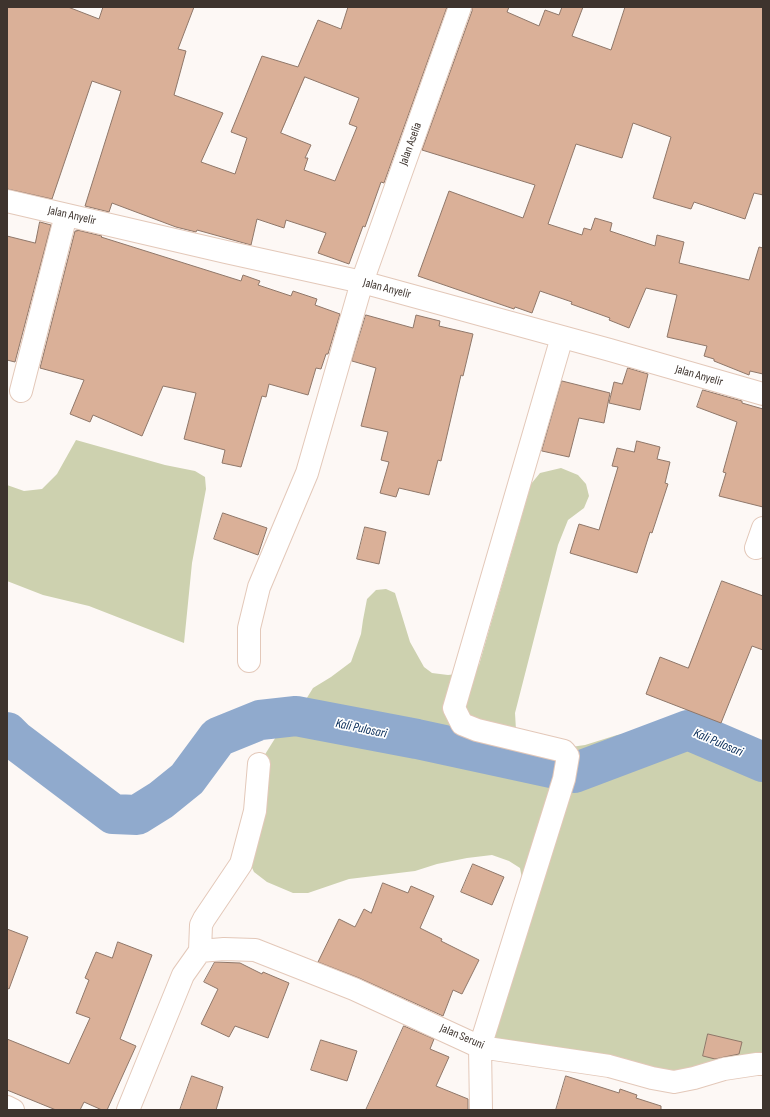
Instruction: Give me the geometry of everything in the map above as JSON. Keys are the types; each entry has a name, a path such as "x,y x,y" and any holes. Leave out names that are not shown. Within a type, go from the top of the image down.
{"street":[{"name":"Jalan Aselia","path":"249,661 249,628 259,587 307,473 362,282 460,7"},
{"name":"Jalan Anyelir","path":"7,201 362,282 763,394"},
{"path":"21,391 66,215"},
{"path":"481,1110 480,1047 566,773 568,756 564,751 477,730 462,724 454,708 562,337"},
{"path":"128,1110 183,975 200,951 201,925 241,864 255,811 260,764"},
{"name":"Jalan Seruni","path":"200,951 224,949 255,950 354,989 480,1047 609,1066 652,1078 674,1082 724,1069 763,1064"},
{"path":"7,1107 13,1110"}],"green space":[{"path":"76,440 165,465 195,471 205,477 206,489 192,563 184,643 89,606 43,595 7,581 7,485 24,491 42,489 57,474"},
{"path":"561,468 578,475 586,484 589,496 584,508 568,520 558,545 515,713 516,730 564,748 585,745 617,735 635,732 688,730 756,759 763,754 763,1060 694,1078 480,1047 525,894 520,868 509,861 492,855 437,864 415,871 349,879 308,893 293,893 267,882 254,872 245,853 259,764 279,732 294,719 313,688 351,662 361,634 367,599 376,590 386,589 395,593 410,642 424,667 432,673 448,675 466,673 479,665 531,484 540,473"}],"building":[{"path":"7,7 68,7 99,19 103,7 194,7 178,49 186,51 174,95 223,113 201,162 235,174 247,138 231,132 262,56 298,67 318,20 341,29 348,7 447,7 384,183 381,182 365,227 363,226 349,264 318,253 326,233 286,220 284,228 257,219 251,245 197,230 196,232 176,227 112,203 109,212 85,206 121,91 92,81 52,199 7,189","holes":["305,77 359,98 349,124 357,127 335,181 304,170 308,158 305,158 311,145 281,133"]},
{"path":"472,7 509,7 507,12 539,26 545,10 559,15 562,7 583,7 572,36 611,50 625,7 763,7 763,195 754,193 745,219 694,202 691,209 653,198 671,137 633,123 622,158 576,144 548,224 582,235 584,228 591,230 595,218 612,223 610,231 655,246 657,235 684,242 679,263 749,280 759,247 763,248 763,374 750,371 749,375 704,356 707,346 667,337 677,295 646,288 629,328 609,320 610,318 571,304 572,302 540,291 532,313 515,307 514,309 418,276 449,191 523,218 535,185 422,150 472,11"},
{"path":"40,222 51,225 15,362 7,360 7,236 35,243"},
{"path":"77,230 102,236 101,237 241,281 243,275 260,281 258,285 291,296 293,291 317,299 315,305 340,314 328,354 326,354 321,369 316,368 308,395 269,384 266,397 262,396 241,467 222,463 225,450 184,439 196,393 163,386 142,436 93,415 90,422 70,414 84,380 40,368 75,231"},
{"path":"366,315 413,328 416,315 440,321 439,326 473,334 463,376 461,375 441,461 438,460 429,495 399,488 396,497 380,493 389,462 381,460 388,432 361,426 376,368 352,361"},
{"path":"628,368 648,374 640,410 609,403 614,382 622,384"},
{"path":"562,381 610,393 604,423 579,418 569,457 542,451"},
{"path":"703,390 742,401 742,403 763,409 763,507 719,496 726,473 723,472 737,422 697,407"},
{"path":"637,441 660,447 657,459 670,462 665,483 668,484 652,533 650,532 637,573 570,553 579,524 599,530 618,467 612,466 617,448 634,452"},
{"path":"223,513 267,528 258,555 214,539"},
{"path":"365,527 386,532 379,564 357,559"},
{"path":"722,581 763,596 763,650 752,646 721,723 646,694 660,657 688,668"},
{"path":"473,864 504,877 492,905 461,892"},
{"path":"383,883 408,893 411,886 434,896 420,928 442,939 441,941 479,960 462,994 453,990 443,1016 359,978 318,962 339,919 355,927 364,909 371,913"},
{"path":"7,929 28,937 9,989 7,988"},
{"path":"118,942 152,955 120,1039 136,1046 107,1110 102,1110 84,1102 80,1110 56,1110 7,1090 7,1039 69,1064 90,1018 76,1013 89,980 85,978 96,952 112,958"},
{"path":"215,962 240,963 262,974 263,972 289,983 268,1038 235,1026 229,1037 201,1024 218,989 204,982"},
{"path":"404,1026 434,1039 430,1049 449,1057 436,1086 468,1099 468,1110 366,1110"},
{"path":"708,1034 742,1042 739,1054 715,1059 703,1056"},
{"path":"321,1040 357,1051 347,1081 311,1070"},
{"path":"192,1076 223,1087 216,1110 180,1110"},
{"path":"566,1076 619,1093 620,1089 637,1095 636,1098 661,1106 661,1110 556,1110"}],"waterway":[{"name":"Kali Pulosari","path":"7,732 15,740 113,814 137,815 161,800 187,779 218,737 260,720 296,716 417,739 574,773 688,730 763,762"}]}
